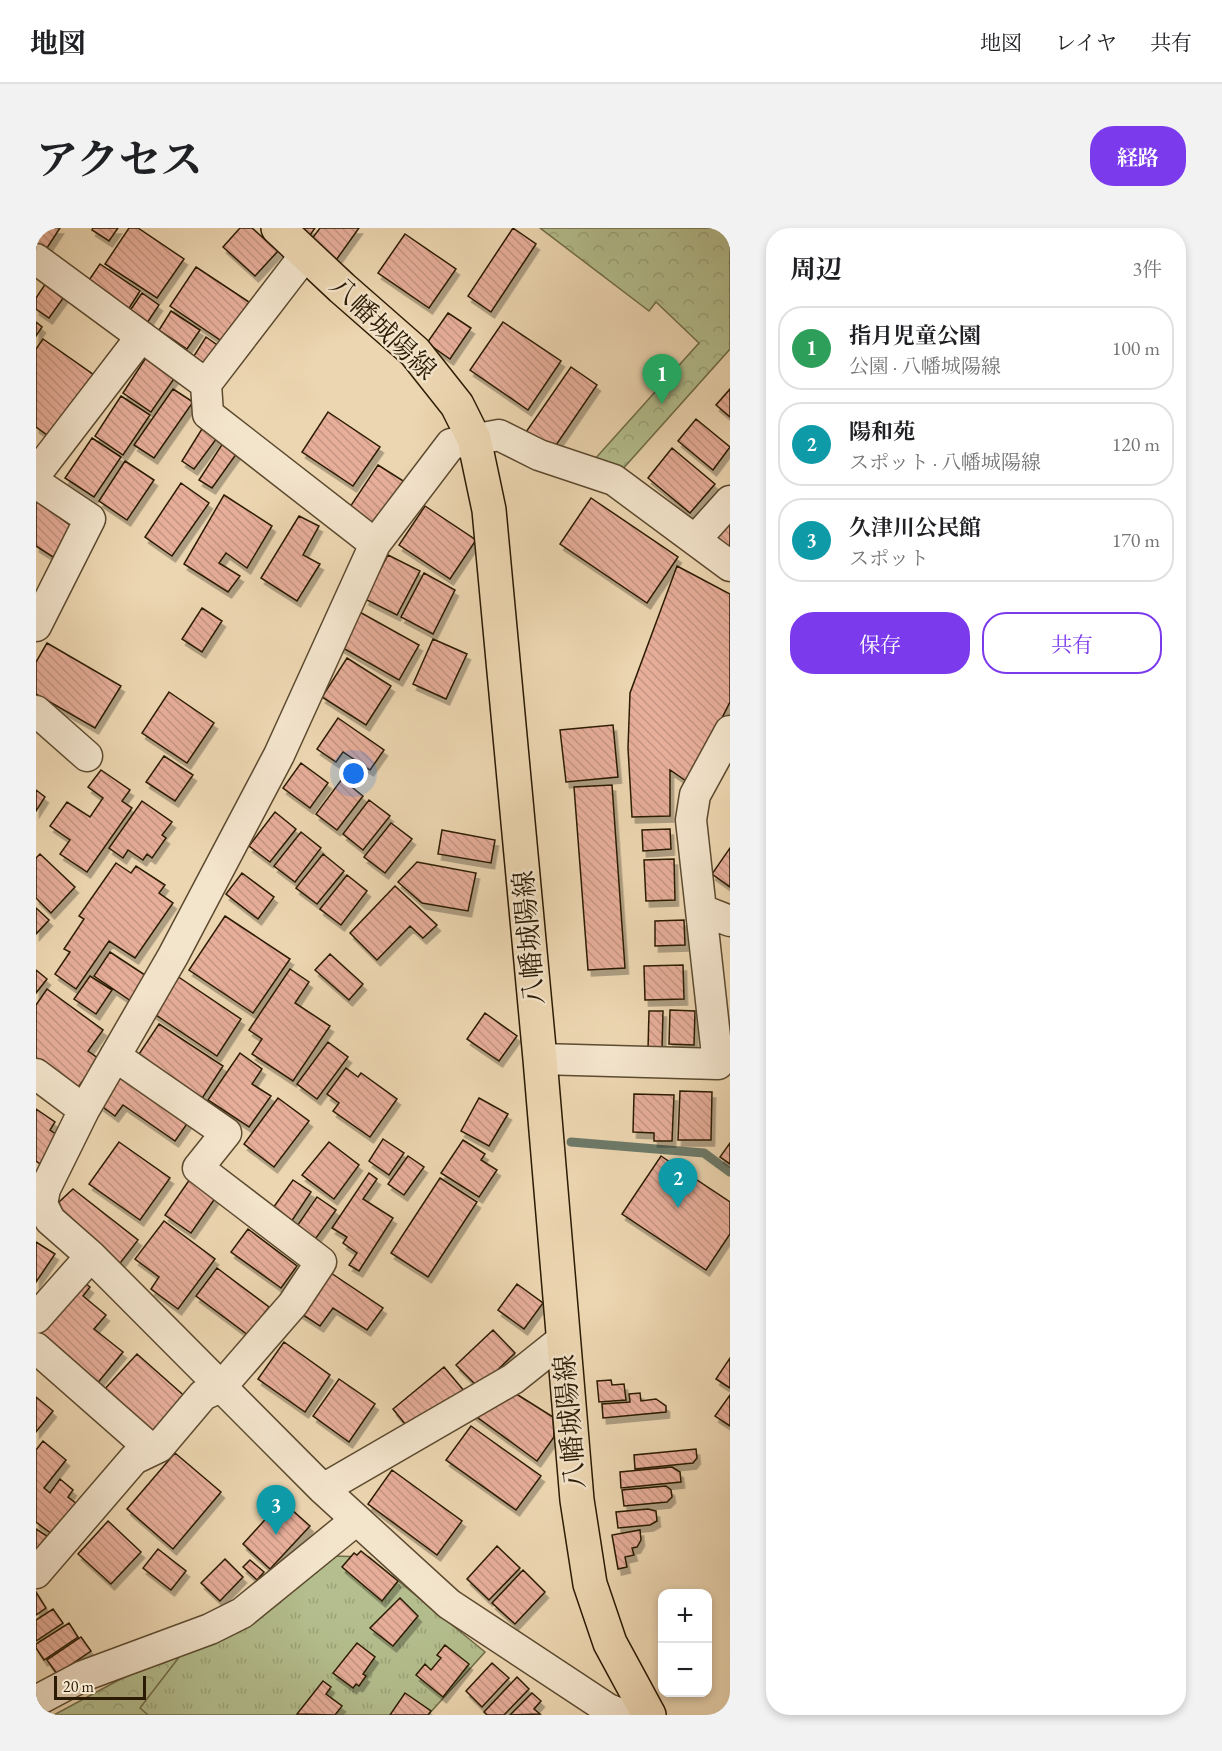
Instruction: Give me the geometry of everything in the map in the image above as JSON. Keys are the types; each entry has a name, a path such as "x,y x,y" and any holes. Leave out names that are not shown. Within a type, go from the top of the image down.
{"main road":[{"name":"八幡城陽線","path":"278,228 305,255 415,352 458,405 474,439 489,510 540,1059 577,1500 590,1584 610,1643 649,1715"}],"street":[{"path":"305,255 206,384 208,414 375,544"},
{"path":"36,260 206,384"},
{"path":"36,474 141,337"},
{"path":"624,1715 608,1709 449,1605 323,1489 91,1256 50,1220 42,1204 45,1189 84,1110 173,956 279,755 375,544 451,444 499,435 539,455 614,480 730,566"},
{"path":"36,483 90,519 36,626"},
{"path":"695,540 730,501"},
{"path":"36,711 87,756"},
{"path":"540,1059 724,1068 691,820 695,795 730,731"},
{"path":"702,910 730,921"},
{"path":"36,1573 134,1459 159,1447 202,1395 221,1388 293,1304 321,1262 198,1168 226,1133 115,1056"},
{"path":"36,1074 84,1110"},
{"path":"36,1318 91,1256"},
{"path":"323,1489 513,1379 562,1340"},
{"path":"36,1348 152,1450"},
{"path":"38,1695 82,1676 210,1629 242,1613 356,1521"}],"green space":[{"path":"540,228 730,228 730,349 620,472 594,460 699,343 656,302 649,311"},
{"path":"331,1556 369,1557 485,1652 428,1715 148,1715 139,1708 186,1648 241,1628 278,1604"},
{"path":"186,1648 140,1708 148,1715 54,1715 117,1681"}],"building":[{"path":"36,228 60,228 43,254 36,248"},
{"path":"93,228 118,228 109,241 92,230"},
{"path":"129,228 138,228 184,259 157,298 105,264"},
{"path":"240,228 252,228 278,251 255,276 223,247"},
{"path":"295,228 315,228 308,238"},
{"path":"320,228 359,228 334,263 308,244"},
{"path":"513,228 536,244 491,312 468,296"},
{"path":"405,234 456,269 429,308 378,273"},
{"path":"100,264 140,291 126,313 85,286"},
{"path":"196,267 249,302 223,342 170,306"},
{"path":"50,277 69,290 49,318 36,309 36,298"},
{"path":"142,293 159,305 145,326 127,315"},
{"path":"171,311 200,330 187,349 159,330"},
{"path":"448,313 471,328 450,359 427,343"},
{"path":"36,322 42,327 36,336"},
{"path":"503,322 561,361 528,410 470,370"},
{"path":"206,337 223,349 209,371 192,359"},
{"path":"43,339 94,375 50,437 36,427 36,349"},
{"path":"149,353 178,373 151,412 123,393"},
{"path":"571,367 597,385 552,451 526,432"},
{"path":"173,389 193,402 154,458 134,445"},
{"path":"730,389 730,417 716,405"},
{"path":"121,396 150,415 123,455 95,436"},
{"path":"328,412 380,447 353,486 302,452"},
{"path":"696,419 730,447 713,470 678,441"},
{"path":"205,424 220,434 194,469 182,461"},
{"path":"92,438 121,457 94,497 65,478"},
{"path":"223,443 237,453 212,488 199,480"},
{"path":"672,448 715,484 690,513 648,478"},
{"path":"125,461 154,480 127,520 99,501"},
{"path":"378,465 408,484 377,530 348,510"},
{"path":"181,483 209,503 172,556 145,537"},
{"path":"224,495 272,526 247,568 226,553 219,563 240,576 228,592 184,564"},
{"path":"591,498 678,557 647,603 560,544"},
{"path":"36,501 74,528 53,557 36,546"},
{"path":"425,506 476,540 450,579 399,545"},
{"path":"299,516 319,526 303,555 320,564 297,601 261,578"},
{"path":"730,522 730,548 717,538"},
{"path":"388,555 420,571 397,615 365,599"},
{"path":"677,566 730,594 730,702 689,783 670,770 670,816 632,817 628,748 630,693"},
{"path":"424,573 455,590 433,634 401,617"},
{"path":"202,608 222,621 202,652 182,639"},
{"path":"356,610 419,645 399,680 336,644"},
{"path":"433,639 467,654 446,699 413,684"},
{"path":"47,643 121,686 95,728 36,694 36,662"},
{"path":"347,658 391,686 366,725 322,697"},
{"path":"169,692 214,723 187,763 142,733"},
{"path":"338,718 384,750 370,770 343,752 336,762 317,749"},
{"path":"613,725 618,777 566,782 560,730"},
{"path":"164,756 193,775 175,801 146,782"},
{"path":"301,763 328,783 310,808 283,788"},
{"path":"101,770 130,790 122,801 132,808 87,872 60,854 70,840 50,826 67,802 90,817 103,798 88,787"},
{"path":"342,779 363,796 337,830 316,814"},
{"path":"612,785 625,968 588,970 574,787"},
{"path":"36,790 45,797 36,811"},
{"path":"369,800 390,816 363,850 343,834"},
{"path":"142,801 172,822 162,835 166,838 152,858 147,854 143,860 128,850 123,858 109,848"},
{"path":"275,812 296,829 270,862 249,846"},
{"path":"391,823 412,839 385,873 364,857"},
{"path":"670,829 671,849 643,851 642,830"},
{"path":"442,830 495,840 491,863 438,854"},
{"path":"301,832 321,848 295,882 274,866"},
{"path":"730,848 730,887 712,874"},
{"path":"40,854 75,887 51,913 36,898 36,858"},
{"path":"323,854 344,871 317,904 296,888"},
{"path":"674,859 675,900 646,901 644,860"},
{"path":"417,862 476,873 468,911 422,903 398,882"},
{"path":"116,863 131,873 136,866 165,885 159,893 173,903 135,958 109,941 76,989 55,974 70,952 64,949 84,919 79,916"},
{"path":"242,873 274,897 258,919 226,894"},
{"path":"347,875 367,891 341,925 320,909"},
{"path":"395,886 437,925 423,938 410,926 377,960 350,933"},
{"path":"36,908 49,920 36,934"},
{"path":"225,916 290,959 253,1013 189,970"},
{"path":"684,920 685,945 655,946 655,921"},
{"path":"110,952 148,977 131,1001 94,976"},
{"path":"330,954 363,984 349,1000 315,970"},
{"path":"683,965 684,999 645,1000 644,966"},
{"path":"290,969 309,982 295,1003 330,1026 293,1081 252,1054 262,1039 249,1030"},
{"path":"36,970 47,979 36,993"},
{"path":"90,976 112,990 96,1014 74,999"},
{"path":"177,976 241,1019 217,1056 153,1013"},
{"path":"47,989 103,1030 88,1051 99,1059 76,1090 36,1060 36,1005"},
{"path":"670,1010 695,1011 694,1045 669,1044"},
{"path":"649,1011 663,1011 662,1050 648,1050"},
{"path":"485,1013 517,1036 499,1061 467,1039"},
{"path":"159,1024 223,1066 199,1103 135,1060"},
{"path":"328,1042 348,1057 317,1099 297,1084"},
{"path":"240,1053 262,1069 252,1084 271,1096 249,1127 208,1100"},
{"path":"346,1068 358,1077 361,1073 397,1099 370,1137 333,1111 339,1103 327,1094"},
{"path":"122,1073 189,1121 175,1141 123,1105 115,1116 100,1105"},
{"path":"680,1091 712,1092 711,1140 678,1140"},
{"path":"634,1094 674,1095 672,1141 654,1141 654,1133 633,1132"},
{"path":"278,1098 309,1121 274,1167 244,1144"},
{"path":"479,1098 508,1114 489,1146 461,1131"},
{"path":"36,1109 55,1122 50,1130 61,1138 42,1165 36,1161"},
{"path":"383,1139 404,1153 389,1175 369,1161"},
{"path":"463,1140 485,1154 481,1160 497,1170 479,1197 441,1173"},
{"path":"119,1142 170,1178 140,1220 89,1184"},
{"path":"329,1142 359,1165 334,1199 302,1175"},
{"path":"730,1143 730,1164 720,1157"},
{"path":"408,1156 424,1167 404,1195 388,1184"},
{"path":"661,1156 730,1202 730,1234 706,1270 622,1214"},
{"path":"369,1173 377,1179 363,1199 393,1218 359,1271 349,1265 357,1253 343,1243 347,1237 332,1228"},
{"path":"440,1178 477,1202 428,1277 391,1253"},
{"path":"190,1179 216,1197 191,1233 165,1215"},
{"path":"293,1180 311,1192 287,1228 268,1215"},
{"path":"73,1189 138,1240 114,1271 66,1221 59,1202"},
{"path":"317,1197 336,1210 311,1245 293,1232"},
{"path":"164,1221 215,1259 178,1309 151,1289 159,1277 135,1259"},
{"path":"248,1229 297,1266 281,1288 231,1252"},
{"path":"36,1242 55,1254 36,1282"},
{"path":"217,1268 269,1307 248,1335 196,1296"},
{"path":"325,1269 383,1308 367,1330 333,1308 320,1326 297,1311"},
{"path":"79,1278 90,1287 83,1296 106,1315 94,1329 123,1352 96,1385 39,1338 38,1328"},
{"path":"517,1284 543,1303 524,1329 498,1310"},
{"path":"493,1330 515,1353 479,1388 456,1365"},
{"path":"284,1342 330,1375 305,1412 258,1379"},
{"path":"137,1354 189,1400 154,1438 102,1392"},
{"path":"730,1358 730,1388 716,1379"},
{"path":"444,1367 465,1392 414,1435 393,1409"},
{"path":"339,1379 375,1404 349,1442 313,1416"},
{"path":"611,1380 612,1385 624,1384 626,1400 599,1402 597,1381"},
{"path":"510,1390 553,1417 554,1437 537,1461 470,1412"},
{"path":"640,1393 641,1401 656,1399 666,1406 666,1412 603,1418 602,1404 630,1402 629,1394"},
{"path":"730,1395 730,1426 715,1416"},
{"path":"36,1397 53,1411 36,1432"},
{"path":"471,1426 541,1476 516,1510 446,1460"},
{"path":"43,1441 66,1460 44,1488 50,1493 60,1479 73,1490 68,1497 81,1507 56,1537 36,1522 36,1450"},
{"path":"696,1449 697,1458 693,1463 635,1469 634,1455"},
{"path":"175,1453 221,1492 173,1549 127,1509"},
{"path":"672,1467 680,1472 681,1482 621,1488 620,1472"},
{"path":"392,1470 462,1521 437,1555 368,1504"},
{"path":"666,1486 671,1490 672,1497 667,1502 624,1506 622,1490"},
{"path":"282,1501 310,1526 270,1569 243,1544"},
{"path":"648,1509 656,1511 657,1521 650,1525 618,1528 616,1512"},
{"path":"108,1521 141,1552 111,1584 78,1554"},
{"path":"36,1529 47,1536 36,1551"},
{"path":"640,1530 641,1540 637,1547 632,1548 634,1555 625,1557 627,1567 618,1569 612,1535"},
{"path":"497,1546 520,1568 489,1600 467,1579"},
{"path":"158,1549 186,1571 171,1590 143,1568"},
{"path":"361,1551 398,1581 382,1601 342,1567 354,1553 357,1555"},
{"path":"225,1559 243,1577 220,1601 201,1583"},
{"path":"250,1560 264,1572 257,1580 243,1567"},
{"path":"523,1570 545,1592 515,1624 492,1603"},
{"path":"36,1592 46,1608 36,1615"},
{"path":"400,1598 418,1616 393,1646 370,1628"},
{"path":"53,1609 63,1623 36,1641 36,1620"},
{"path":"69,1623 78,1637 44,1660 36,1644"},
{"path":"81,1637 91,1651 57,1674 47,1660"},
{"path":"357,1643 375,1657 363,1674 366,1676 359,1686 356,1684 353,1688 333,1673"},
{"path":"445,1645 469,1664 443,1697 416,1675 425,1664 431,1670 441,1658 437,1655"},
{"path":"492,1663 509,1678 482,1707 466,1691"},
{"path":"517,1677 529,1689 504,1715 487,1715 484,1712"},
{"path":"323,1681 331,1687 326,1694 342,1706 335,1715 297,1714"},
{"path":"405,1693 431,1711 428,1715 390,1715"},
{"path":"532,1693 541,1701 534,1709 540,1714 510,1715"}],"waterway":[{"path":"571,1142 704,1153 730,1172"}],"place":[{"name":"指月児童公園","path":"662,404"},
{"name":"陽和苑","path":"678,1208"},
{"name":"久津川公民館","path":"276,1535"}]}
